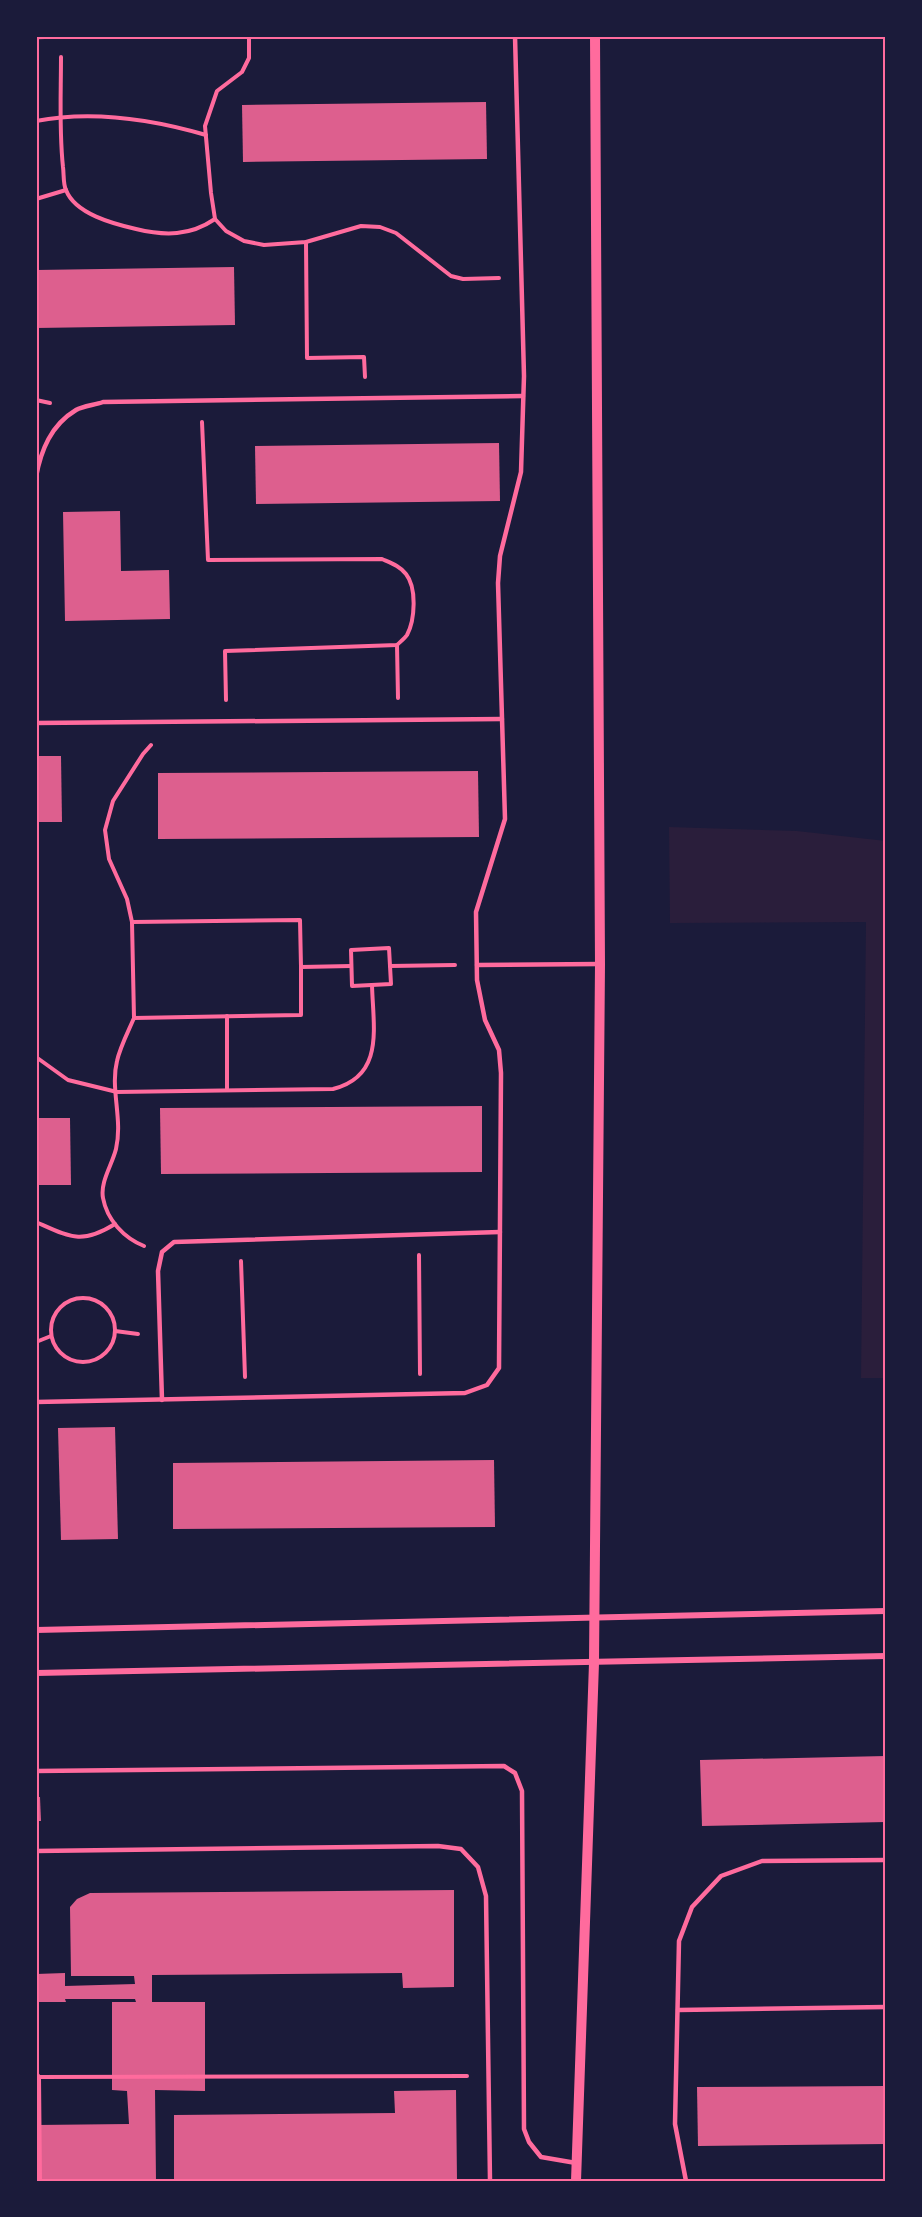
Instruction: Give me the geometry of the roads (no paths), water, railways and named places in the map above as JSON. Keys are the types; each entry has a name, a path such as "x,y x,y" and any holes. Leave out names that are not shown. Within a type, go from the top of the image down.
{"street":[{"path":"576,2181 594,1663 600,964 595,36"},
{"path":"36,1630 886,1611"},
{"path":"36,1673 886,1656"}],"lane":[{"path":"36,37 72,36"},
{"path":"36,1402 465,1394 487,1385 499,1368 499,1050 485,1020 477,980 476,912 505,819 498,583 500,556 521,472 523,396 515,36"},
{"path":"36,477 40,456 52,431 77,410 103,402 523,396"},
{"path":"36,723 502,719"},
{"path":"477,965 600,964"},
{"path":"162,1400 158,1271 162,1252 174,1242 500,1232"},
{"path":"36,1770 504,1767 515,1773 522,1791 524,2129 529,2142 542,2157 576,2163"},
{"path":"36,1851 426,1846 461,1849 478,1867 486,1896 490,2181"},
{"path":"686,2181 675,2124 679,1941 692,1907 721,1876 762,1861 886,1860"},
{"path":"678,2010 886,2007"}]}
